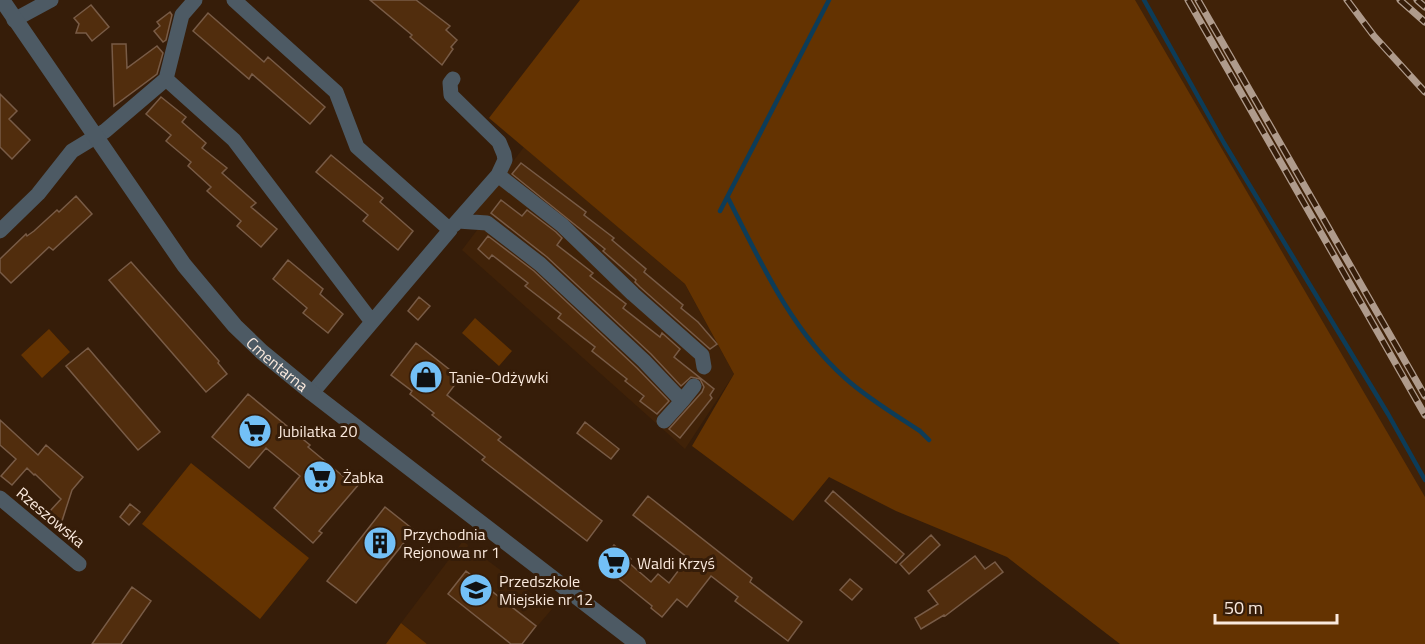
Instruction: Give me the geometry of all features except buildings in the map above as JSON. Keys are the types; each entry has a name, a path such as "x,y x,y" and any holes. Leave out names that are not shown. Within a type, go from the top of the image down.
{"street":[{"name":"Cmentarna","path":"2,0 184,265 235,326 261,352 312,393 638,644"},
{"path":"14,20 51,0"},
{"path":"0,231 38,194 72,151 105,131 166,79 182,15 195,0"},
{"path":"234,0 336,92 357,147 454,226 487,223 540,264 644,361 682,401"},
{"path":"166,79 234,140 372,321"},
{"path":"312,393 498,175 505,160 502,147 451,95 450,83 453,79"},
{"path":"498,175 562,225 633,294 702,355 704,367"},
{"path":"664,421 694,386"},
{"name":"Rzeszowska","path":"0,498 79,564"}],"shaded area":[{"path":"580,0 1135,0 1425,497 1425,644 1120,644 1007,557 896,511 829,477 793,521 692,446 734,374 685,284 489,118"},
{"path":"1091,0 1425,0 1425,561"},
{"path":"524,147 685,284 734,374 685,449 462,250 484,221 474,213"},
{"path":"475,318 512,351 499,366 462,333"},
{"path":"49,329 70,352 42,378 21,355"},
{"path":"191,463 309,558 260,619 142,524"},
{"name":"Przedszkole Miejskie nr 12","path":"463,541 473,553 475,551 552,609 522,644 427,644 401,623"},
{"path":"401,623 427,644 386,644"}],"waterway":[{"path":"720,211 829,0"},
{"path":"1144,0 1224,143 1388,414 1425,480"},
{"path":"728,198 778,294 808,338 853,385 920,431 929,440"}],"railway":[{"path":"1188,0 1425,415"},
{"path":"1198,0 1425,396"},
{"path":"1347,0 1374,36 1425,92"},
{"path":"1400,0 1425,22"},
{"path":"1417,0 1425,7"}],"place":[{"name":"Tanie-Odżywki","path":"426,377"},
{"name":"Jubilatka 20","path":"255,431"},
{"name":"Żabka","path":"320,477"},
{"name":"Przychodnia Rejonowa nr 1","path":"380,543"},
{"name":"Waldi Krzyś","path":"614,563"},
{"name":"Przedszkole Miejskie nr 12","path":"476,590"}]}
